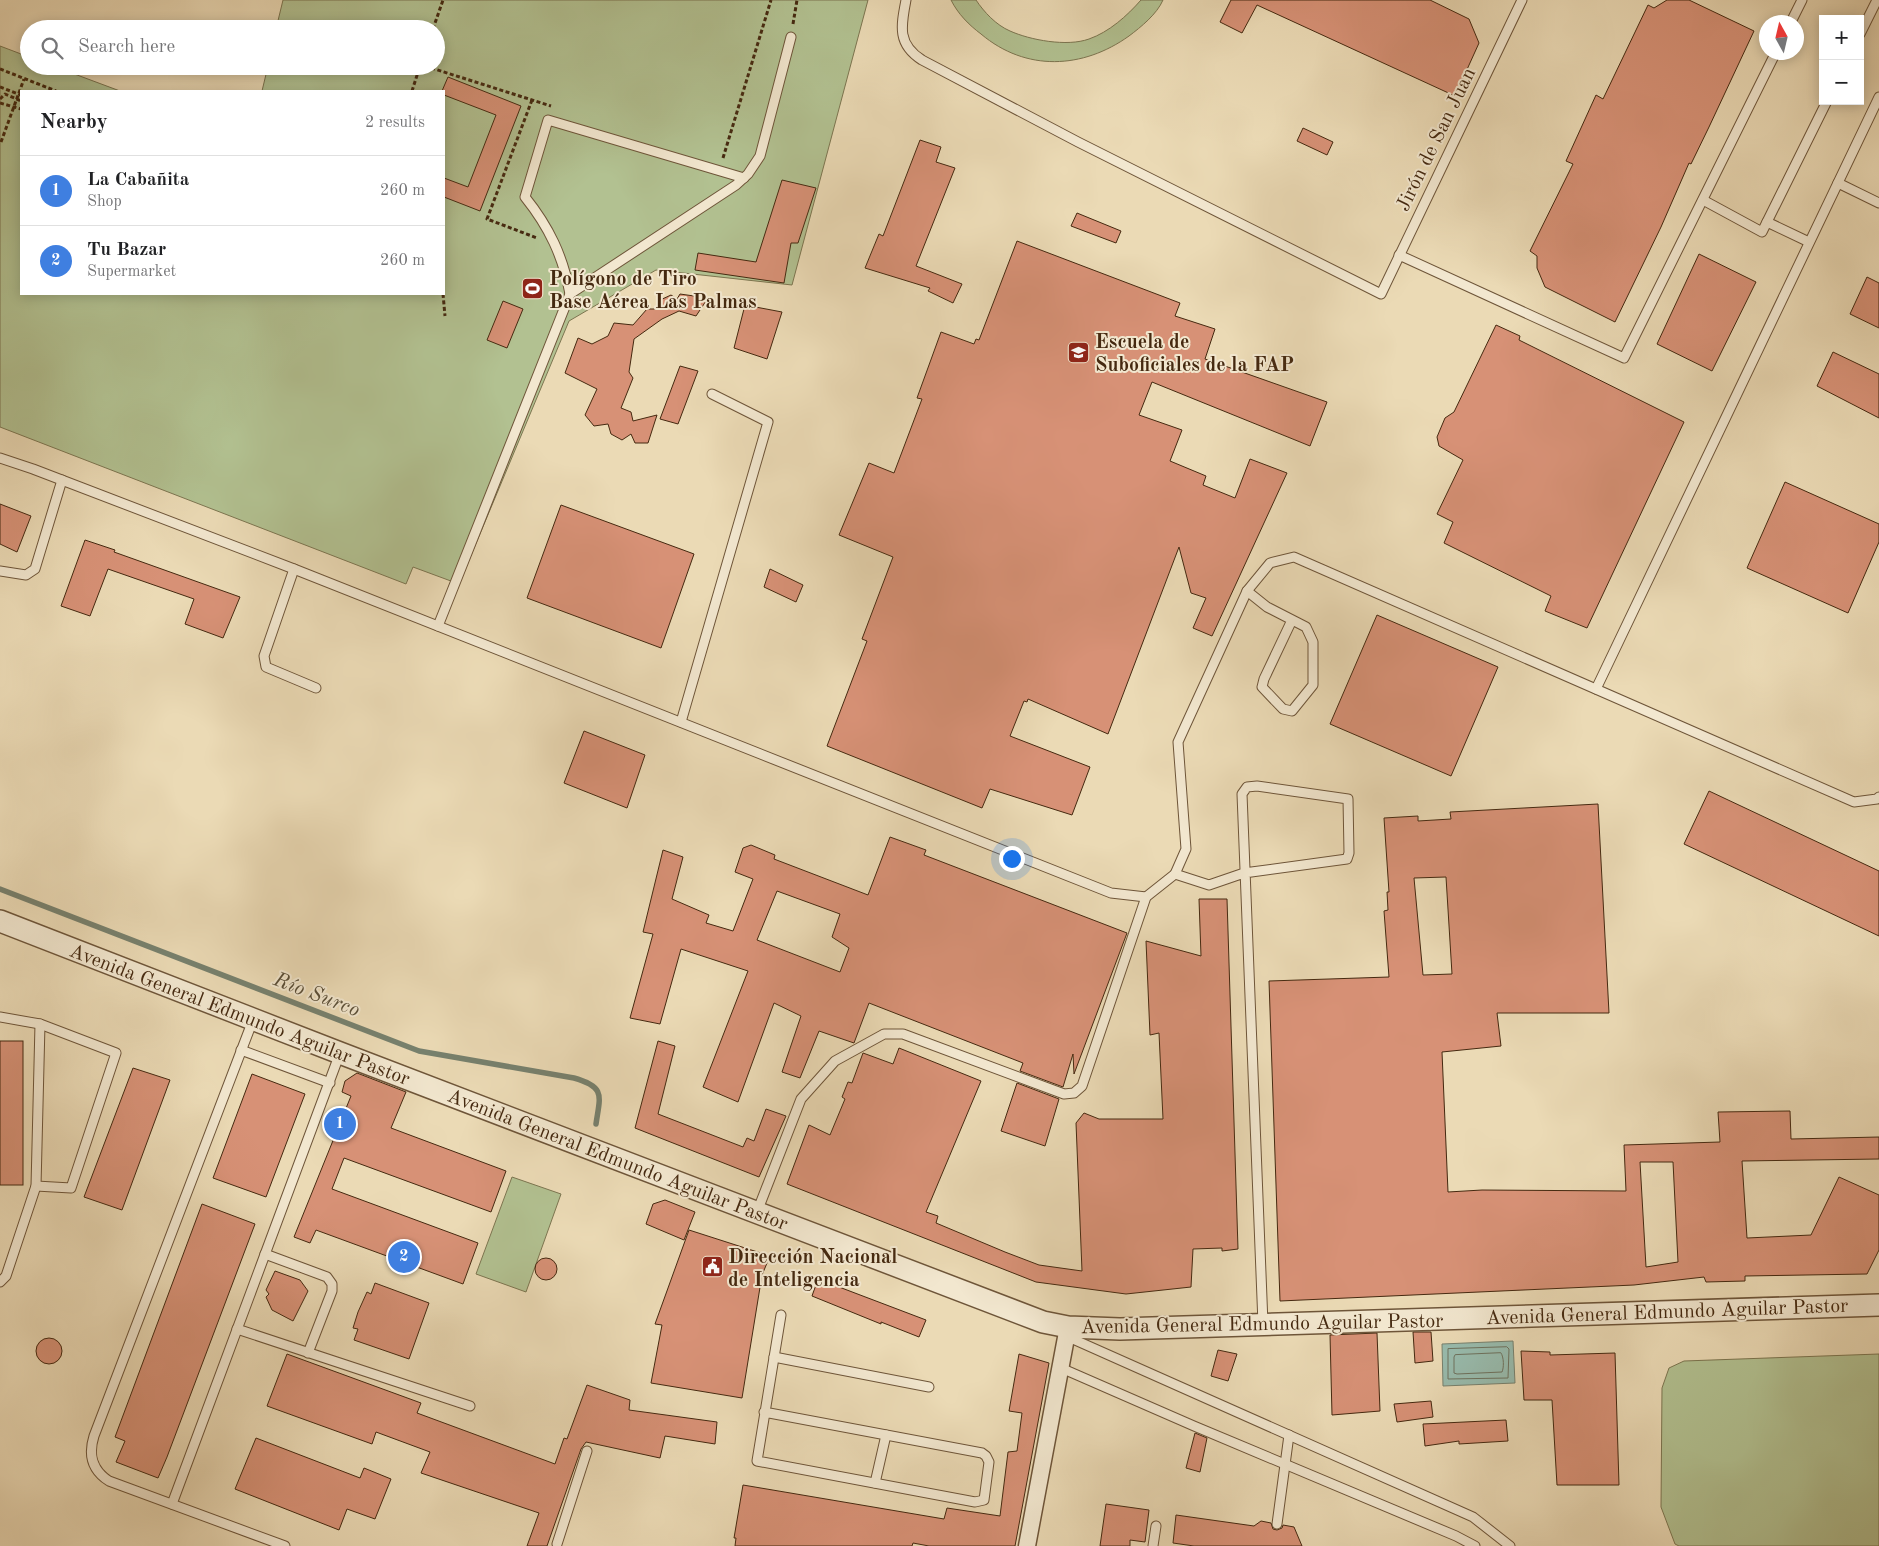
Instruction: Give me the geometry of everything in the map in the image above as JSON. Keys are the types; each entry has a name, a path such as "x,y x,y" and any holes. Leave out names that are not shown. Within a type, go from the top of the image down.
{"street":[{"name":"Avenida General Edmundo Aguilar Pastor","path":"0,921 1067,1331 1879,1305"},
{"path":"1028,1546 1067,1331"}],"lane":[{"name":"Jirón de San Juan","path":"906,0 902,20 903,37 910,51 922,60 1078,142 1381,294 1522,0"},
{"path":"1794,15 1802,0"},
{"path":"1864,26 1877,0"},
{"path":"570,294 744,178 760,156 791,38"},
{"path":"1399,255 1624,358 1772,60"},
{"path":"1596,689 1879,97"},
{"path":"1703,200 1762,232 1825,105"},
{"path":"438,626 570,294 554,242 546,226 525,197 548,120 744,178"},
{"path":"1838,183 1879,203"},
{"path":"1767,222 1809,242"},
{"path":"681,722 768,422 712,394"},
{"path":"0,458 294,569 1112,892 1146,897"},
{"path":"0,571 26,574 35,569 62,480"},
{"path":"757,1212 801,1099 835,1061 884,1034 902,1034 1064,1094 1074,1093 1082,1086 1146,897 1175,874 1186,849 1178,742 1246,590 1270,563 1294,557 1854,802 1876,799 1879,796"},
{"path":"294,569 264,656 264,662 266,667 316,688"},
{"path":"1246,590 1267,607 1306,627 1313,642 1313,685 1292,711 1283,709 1262,687 1292,620"},
{"path":"1175,874 1209,885 1244,873 1347,859 1349,853 1348,799 1257,786 1247,787 1242,794 1244,873 1263,1324"},
{"path":"0,1017 40,1024 116,1053 71,1188 36,1186"},
{"path":"254,1020 91,1445 92,1462 102,1476 109,1481 285,1546"},
{"path":"0,1282 6,1276 36,1186 40,1024"},
{"path":"241,1050 330,1083"},
{"path":"172,1504 340,1053"},
{"path":"265,1254 327,1277 332,1284 332,1291 308,1354"},
{"path":"764,1412 982,1453 989,1462 984,1500 975,1502 756,1461 764,1412 781,1315"},
{"path":"238,1330 470,1406"},
{"path":"1067,1331 1289,1435 1473,1517 1510,1546"},
{"path":"774,1357 930,1387"},
{"path":"1061,1368 1456,1536 1474,1546"},
{"path":"875,1483 886,1435"},
{"path":"1277,1524 1289,1435"},
{"path":"556,1544 587,1452"},
{"path":"1153,1546 1156,1526"}],"path":[{"path":"436,20 443,0"},
{"path":"722,160 771,0"},
{"path":"791,38 797,0"},
{"path":"0,69 53,90"},
{"path":"445,72 560,109"},
{"path":"412,90 417,75"},
{"path":"21,90 24,79"},
{"path":"0,87 20,94 1,142"},
{"path":"0,99 5,94 20,100"},
{"path":"487,218 532,100"},
{"path":"0,103 20,109"},
{"path":"483,217 540,239"},
{"path":"444,295 445,316"}],"green space":[{"name":"Polígono de Tiro Base Aérea Las Palmas","path":"283,0 868,0 792,285 656,270 569,321 459,584 413,567 406,584 0,427 0,46 20,54 20,75 77,75 117,90 20,90 20,295 445,295 445,90 262,90 266,75 445,75 445,20 278,20"},
{"path":"951,0 976,0 995,22 1018,34 1038,40 1070,42 1089,39 1111,28 1124,18 1141,0 1163,0 1153,15 1129,36 1111,47 1093,55 1055,62 1035,60 1017,55 998,46 968,23"},
{"path":"512,1177 561,1194 526,1292 476,1274"},
{"path":"1879,1354 1879,1546 1679,1546 1675,1544 1661,1507 1662,1388 1669,1368 1684,1361"}],"water":[{"path":"1513,1341 1515,1383 1443,1386 1442,1344"}],"building":[{"path":"1231,0 1430,0 1469,19 1479,43 1455,96 1257,5 1242,33 1220,22"},
{"path":"1667,0 1689,0 1754,31 1691,164 1689,163 1661,227 1615,322 1545,287 1537,268 1537,256 1530,251 1573,164 1566,161 1596,95 1603,99 1648,5 1654,8"},
{"path":"448,77 521,106 480,211 445,197 445,178 468,187 496,115 445,95 445,90 442,90"},
{"path":"1303,128 1333,142 1327,155 1297,141"},
{"path":"920,140 941,147 936,162 955,168 916,266 962,284 953,303 928,291 930,288 865,268 879,234 883,236"},
{"path":"782,180 816,188 798,243 791,243 784,283 695,270 698,253 756,262"},
{"path":"1077,213 1121,231 1116,243 1071,226"},
{"path":"1017,241 1180,303 1175,316 1215,329 1205,359 1327,402 1310,446 1152,382 1139,415 1182,430 1170,461 1206,476 1203,485 1235,498 1250,459 1287,473 1212,636 1193,628 1206,598 1191,593 1179,547 1108,734 1028,699 1027,702 1024,701 1010,736 1090,767 1072,815 990,789 982,808 827,746 867,641 862,639 893,557 839,535 869,463 894,473 922,399 917,398 941,332 974,344 976,339 979,340"},
{"path":"1699,254 1756,282 1712,371 1657,344"},
{"path":"1867,277 1879,283 1879,328 1850,314"},
{"path":"680,294 708,298 696,316 679,311 662,319 634,339 629,372 633,378 621,408 631,412 633,421 657,415 648,443 635,443 631,434 622,440 611,434 608,424 594,426 585,415 597,389 565,373 578,338 592,344 608,336 614,323 633,325 647,309 659,309 658,301 671,295 677,299"},
{"path":"503,301 523,309 507,348 487,340"},
{"path":"745,305 782,312 767,359 734,348"},
{"path":"1496,325 1520,336 1519,340 1684,422 1587,628 1545,611 1551,596 1444,543 1453,522 1437,514 1463,460 1439,446 1437,437 1445,418 1454,412"},
{"path":"1833,352 1879,374 1879,418 1817,386"},
{"path":"680,366 698,371 678,424 660,419"},
{"path":"1785,482 1879,524 1879,542 1848,613 1747,568"},
{"path":"0,504 31,516 17,552 0,544"},
{"path":"561,505 694,554 661,648 527,598"},
{"path":"85,540 240,597 223,638 185,624 194,599 108,569 90,616 61,606"},
{"path":"770,569 803,585 796,602 764,587"},
{"path":"1377,615 1498,667 1451,776 1330,724"},
{"path":"584,731 645,755 627,808 564,783"},
{"path":"1709,791 1879,871 1879,936 1684,844"},
{"path":"1598,804 1609,1013 1497,1013 1501,1046 1442,1052 1448,1192 1482,1190 1626,1191 1624,1145 1720,1142 1718,1112 1790,1111 1791,1139 1879,1137 1879,1159 1742,1161 1747,1238 1811,1235 1839,1177 1879,1195 1879,1250 1867,1274 1745,1276 1745,1281 1706,1282 1704,1277 1634,1285 1280,1301 1269,981 1389,977 1384,911 1388,910 1387,892 1389,892 1384,818 1418,816 1418,821 1451,819 1450,812","holes":["1446,877 1452,974 1423,975 1414,878","1640,1162 1673,1162 1678,1262 1646,1267"]},
{"path":"890,837 926,850 924,855 1127,933 1074,1074 1073,1054 1063,1087 1020,1071 1023,1063 869,1003 854,1043 819,1031 800,1078 782,1072 801,1016 774,1003 738,1102 703,1087 748,971 681,949 660,1024 630,1018 653,934 643,932 663,850 683,857 672,899 709,915 706,923 733,931 753,879 735,872 743,848 751,845 775,855 774,859 868,895","holes":["777,891 840,914 832,937 849,948 840,972 757,940"]},
{"path":"1199,899 1227,899 1238,1249 1222,1251 1222,1248 1193,1249 1191,1287 1126,1294 1036,1282 787,1184 809,1125 830,1135 845,1099 842,1097 848,1082 852,1083 863,1053 893,1064 899,1048 981,1081 926,1212 938,1216 936,1223 1039,1265 1082,1271 1076,1123 1084,1113 1099,1119 1163,1119 1159,1033 1150,1035 1146,941 1201,956"},
{"path":"0,1041 23,1041 23,1185 0,1185"},
{"path":"658,1041 675,1046 658,1114 743,1147 747,1138 754,1141 766,1109 786,1116 759,1177 635,1128"},
{"path":"133,1068 170,1080 122,1210 84,1197"},
{"path":"357,1073 406,1092 391,1128 506,1171 491,1212 344,1158 332,1189 478,1243 463,1284 316,1230 310,1243 294,1237 351,1096 342,1092 345,1081"},
{"path":"252,1074 305,1094 266,1197 213,1178"},
{"path":"1017,1083 1059,1099 1045,1146 1001,1131"},
{"path":"665,1200 695,1212 684,1240 646,1224 653,1204"},
{"path":"202,1204 255,1224 158,1478 116,1462 125,1441 115,1437"},
{"path":"689,1230 770,1256 762,1275 742,1398 651,1383 662,1325 655,1324"},
{"path":"546,1258 556,1265 557,1269 550,1279 546,1280 536,1273 535,1269 542,1259"},
{"path":"275,1271 300,1280 308,1291 293,1321 272,1310 266,1297 269,1294 266,1290"},
{"path":"818,1279 926,1320 919,1337 812,1296"},
{"path":"375,1283 429,1303 409,1359 354,1340 358,1329 353,1328 358,1312 367,1292 371,1294"},
{"path":"1413,1332 1431,1332 1433,1361 1415,1363"},
{"path":"1377,1333 1380,1411 1332,1415 1330,1335"},
{"path":"49,1338 58,1342 62,1351 58,1360 49,1364 40,1360 36,1351 40,1342"},
{"path":"1218,1350 1237,1354 1228,1381 1211,1376"},
{"path":"1521,1351 1550,1352 1550,1355 1615,1353 1619,1485 1557,1485 1552,1400 1524,1400"},
{"path":"287,1354 421,1403 417,1413 555,1464 564,1438 567,1439 587,1385 630,1400 629,1410 717,1422 715,1444 665,1436 660,1458 586,1442 581,1449 547,1546 527,1546 539,1513 421,1473 430,1452 376,1432 372,1444 267,1406"},
{"path":"1019,1354 1049,1363 1015,1546 929,1546 913,1543 912,1546 735,1546 736,1538 734,1538 743,1485 944,1519 947,1508 1000,1516 1008,1452 1017,1451 1022,1413 1009,1411"},
{"path":"1431,1401 1433,1417 1397,1422 1394,1404"},
{"path":"1506,1420 1508,1441 1459,1444 1459,1441 1425,1446 1423,1424"},
{"path":"1195,1433 1207,1438 1200,1472 1186,1468"},
{"path":"256,1438 360,1478 364,1468 391,1479 375,1519 347,1509 339,1530 235,1489"},
{"path":"1106,1504 1149,1510 1145,1542 1130,1540 1130,1546 1100,1546"},
{"path":"1176,1515 1254,1526 1261,1521 1271,1523 1273,1529 1277,1530 1282,1528 1283,1525 1294,1527 1302,1546 1194,1546 1173,1543"}],"waterway":[{"name":"Río Surco","path":"0,889 419,1051 584,1081 592,1085 599,1094 596,1124"}],"place":[{"name":"Polígono de Tiro Base Aérea Las Palmas","path":"533,289"},
{"name":"Escuela de Suboficiales de la FAP","path":"1079,352"},
{"name":"La Cabañita","path":"340,1124"},
{"name":"Tu Bazar","path":"404,1257"},
{"name":"Dirección Nacional de Inteligencia","path":"712,1267"}]}
